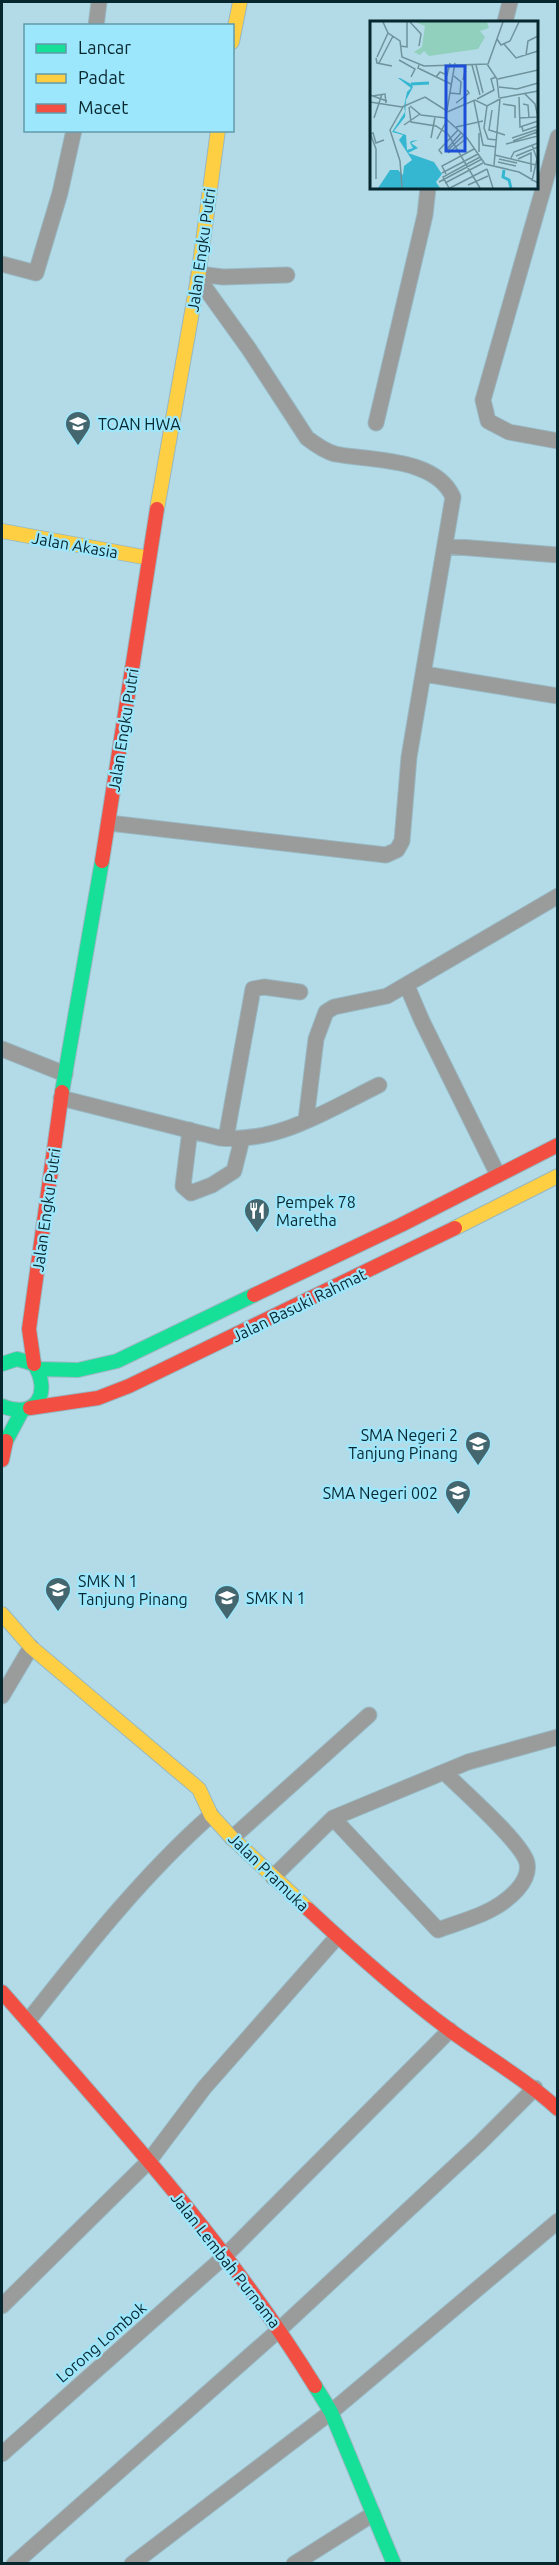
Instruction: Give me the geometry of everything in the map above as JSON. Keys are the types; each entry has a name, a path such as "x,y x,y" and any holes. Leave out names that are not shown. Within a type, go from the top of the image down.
{"main road":[{"path":"234,32 240,2"},
{"name":"Jalan Engku Putri","path":"29,1329 64,1074 109,823 149,558 198,276 218,132"},
{"name":"Jalan Akasia","path":"2,531 149,558"},
{"name":"Jalan Basuki Rahmat","path":"8,1360 36,1367 82,1371 93,1370 117,1361 401,1225 558,1145"},
{"name":"Jalan Basuki Rahmat","path":"2,1407 26,1410 98,1398 129,1386 419,1248 558,1176"},
{"path":"8,1360 29,1329"},
{"path":"6,1441 26,1410 37,1403 44,1388 36,1367 29,1329"},
{"path":"2,1407 6,1441 2,1460"},
{"name":"Jalan Pramuka","path":"2,1614 31,1647 199,1789 211,1815 232,1838 337,1937 450,2030 535,2088 558,2109"},
{"name":"Jalan Lembah Purnama","path":"2,1992 149,2161 280,2329 331,2412 394,2564"}],"street":[{"path":"96,24 99,2"},
{"path":"505,21 510,2"},
{"path":"2,264 36,273 60,193 74,132"},
{"path":"558,137 554,163 483,400 488,421 508,432 558,441"},
{"path":"376,423 425,214 428,189"},
{"path":"198,276 288,275"},
{"path":"109,823 386,855 397,850 404,831 409,757 453,497 449,489 432,475 400,463 334,453 307,438 198,276"},
{"path":"446,546 558,555"},
{"path":"424,674 558,696"},
{"path":"306,1120 316,1039 326,1012 334,1007 387,996 407,986 558,896"},
{"path":"407,986 498,1175"},
{"path":"226,1138 253,989 264,987 300,992"},
{"path":"2,1049 64,1074"},
{"path":"61,1098 190,1130 242,1139 270,1136 379,1085"},
{"path":"190,1130 183,1186 191,1193 212,1185 234,1171 242,1139"},
{"path":"2,1696 31,1647"},
{"path":"232,1838 369,1715"},
{"path":"273,1877 333,1818 468,1762 558,1737"},
{"path":"333,1818 438,1930 494,1908 519,1888 527,1874 525,1858 508,1836 444,1772"},
{"path":"28,2021 85,1949 185,1838 211,1815"},
{"path":"2,2306 149,2161 204,2088 337,1937"},
{"name":"Lorong Lombok","path":"2,2454 225,2256 450,2030"},
{"path":"14,2564 280,2329 480,2143 535,2088"},
{"path":"132,2564 331,2412 558,2221"},
{"path":"294,2564 373,2514"}],"traffic: fast":[{"path":"62,1092 102,861"},
{"path":"38,1369 78,1370 117,1361 254,1295"},
{"path":"2,1364 17,1359 34,1364 41,1385 41,1394 32,1407 14,1409 2,1406"},
{"path":"6,1441 22,1411"},
{"path":"315,2386 331,2412 394,2564"}],"traffic: slow":[{"path":"234,32 240,2"},
{"path":"157,509 198,278 218,132"},
{"path":"2,531 149,558"},
{"path":"455,1228 558,1176"},
{"path":"2,1614 31,1647 199,1789 211,1815 232,1838 308,1909"}],"traffic: jam":[{"path":"102,861 157,509"},
{"path":"29,1329 62,1092"},
{"path":"254,1295 401,1225 558,1145"},
{"path":"30,1408 98,1398 129,1386 455,1228"},
{"path":"29,1329 34,1364"},
{"path":"2,1460 6,1441"},
{"path":"308,1909 414,2002 451,2031 506,2068 558,2109"},
{"path":"2,1992 126,2134 206,2232 281,2333 315,2386"}],"place":[{"name":"TOAN HWA","path":"78,447"},
{"name":"Pempek 78 Maretha","path":"257,1234"},
{"name":"SMA Negeri 2 Tanjung Pinang","path":"478,1467"},
{"name":"SMA Negeri 002","path":"458,1516"},
{"name":"SMK N 1 Tanjung Pinang","path":"58,1613"},
{"name":"SMK N 1","path":"227,1621"}]}
